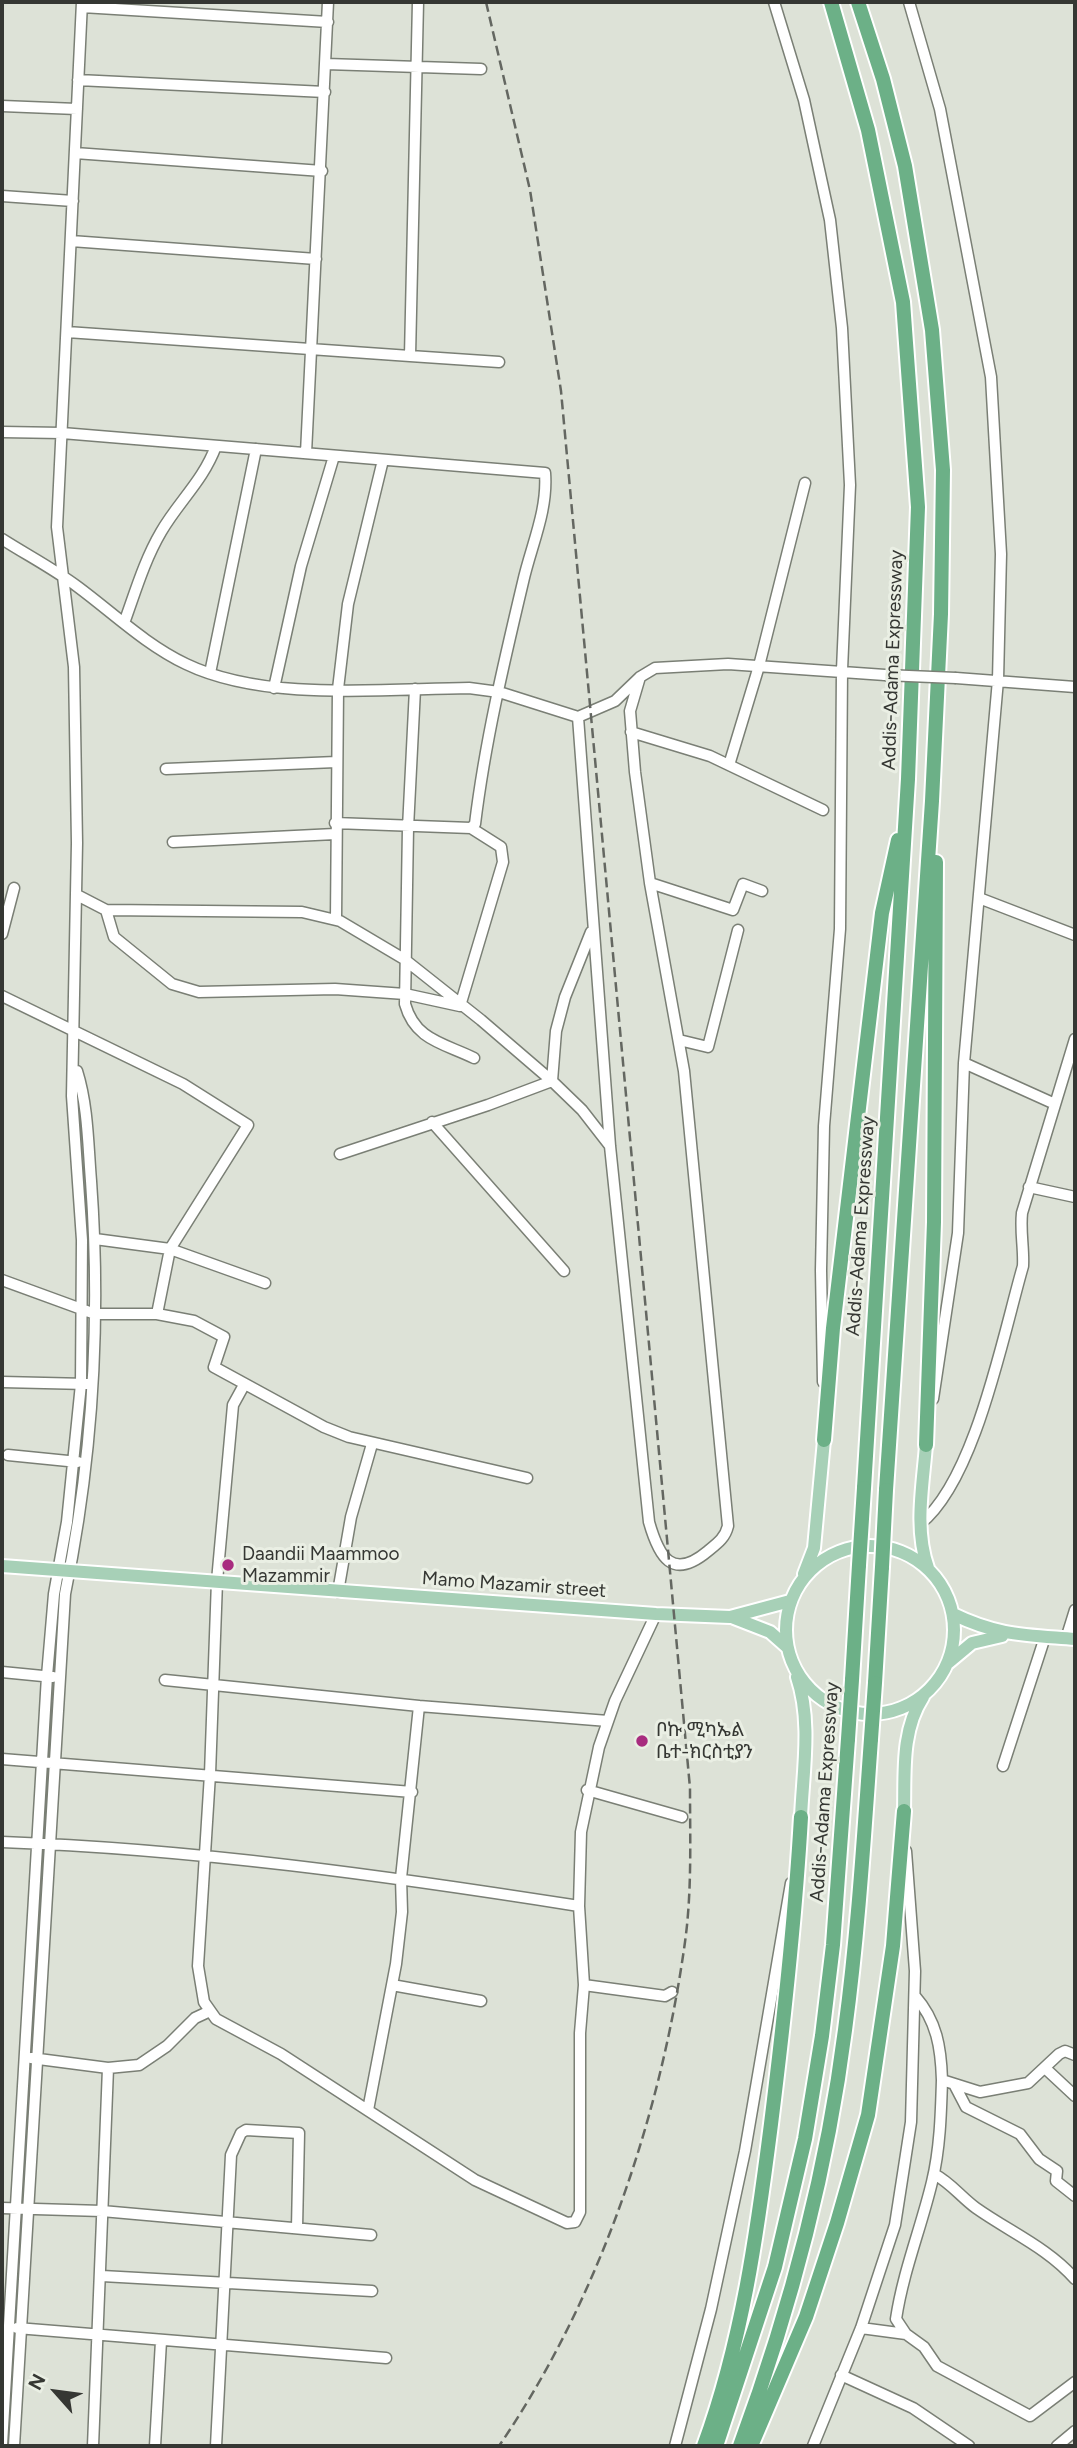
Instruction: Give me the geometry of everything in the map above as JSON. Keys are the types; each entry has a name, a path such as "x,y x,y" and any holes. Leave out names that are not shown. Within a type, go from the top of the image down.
{"highway":[{"name":"Addis-Adama Expressway","path":"716,2446 775,2267 805,2139 822,2036 833,1945 907,801 918,507 903,302 867,130 831,2"},
{"path":"740,2446 796,2267 827,2140 853,1968 872,1739 932,801 941,614 943,470 932,330 905,166 883,79 858,2"},
{"path":"824,1440 833,1328 882,913 907,801"},
{"path":"926,1445 936,1051 937,894 932,801"},
{"path":"751,2446 806,2317 868,2115 893,1946 904,1811"},
{"path":"704,2446 720,2402 744,2307 758,2231 794,1946 801,1817"}],"main road":[{"path":"801,1817 806,1732 804,1697 787,1647 786,1624 790,1601 803,1578 814,1548 824,1440"},
{"path":"926,1445 920,1524 923,1552 930,1572"},
{"path":"803,1578 821,1560 845,1549 872,1545 898,1550 922,1563 940,1582 953,1614 953,1640 946,1665"},
{"name":"Mamo Mazamir street","path":"2,1566 338,1592 730,1617"},
{"path":"730,1617 790,1601"},
{"path":"953,1614 987,1630 1009,1635 1071,1639"},
{"path":"730,1617 770,1632 787,1647"},
{"path":"904,1811 906,1740 913,1713 946,1665 972,1643 1009,1635"},
{"path":"794,1667 805,1684 826,1702 851,1712 878,1714 905,1706 927,1691"}],"street":[{"path":"306,453 322,170 328,2"},
{"path":"410,356 418,2"},
{"path":"774,2 804,100 830,220 842,328 850,485 842,670 840,929 824,1126 821,1244 824,1440"},
{"path":"909,2 940,109 991,377 1001,554 998,680 979,898 970,969 958,1233 926,1445"},
{"path":"14,2446 65,1594 64,1570 81,1384 82,1240 72,1096 75,1063 77,895 74,667 58,527 82,4 328,22"},
{"path":"326,64 481,69"},
{"path":"78,80 325,92"},
{"path":"2,106 77,109"},
{"path":"75,153 322,170"},
{"path":"2,196 73,201"},
{"path":"71,241 316,259"},
{"path":"67,332 310,351 499,362"},
{"path":"2,432 62,433 545,473 547,497 523,580 499,692 487,734 475,824 471,828"},
{"path":"124,623 144,566 161,531 207,470 216,446"},
{"path":"210,673 256,449"},
{"path":"274,688 301,566 334,456"},
{"path":"336,919 338,689 348,604 383,460"},
{"path":"729,765 759,666 805,483"},
{"path":"2,539 64,577 124,623 186,664 210,673 274,688 499,692 578,717 615,701 640,677 655,668 727,664 998,680 1075,688"},
{"path":"578,717 610,1146 649,1522 657,1550 670,1563 694,1563 725,1537 729,1526 684,1071 650,883 631,732 630,710 640,677"},
{"path":"415,689 408,828 405,994 411,1024 426,1035 474,1058"},
{"path":"631,732 668,741 729,765 823,810"},
{"path":"166,769 336,762"},
{"path":"173,842 335,829 471,828 501,847 503,854 460,1006"},
{"path":"650,883 733,910 743,884 762,891"},
{"path":"2,934 14,888"},
{"path":"77,895 106,911 302,912 336,919 377,940 404,959 552,1081 582,1110 610,1146"},
{"path":"979,898 1075,935"},
{"path":"106,911 114,937 173,984 199,992 323,989 405,994 460,1006"},
{"path":"552,1081 556,1031 593,925"},
{"path":"678,1040 708,1047 738,930"},
{"path":"2,996 183,1084 248,1125 170,1249 157,1314"},
{"path":"920,1524 936,1512 972,1443 1023,1266 1024,1247 1020,1233 1029,1186 1075,1039"},
{"path":"2,2445 5,2328 15,2209 47,1676 64,1570 86,1462 94,1385 95,1239 85,1095 75,1063"},
{"path":"964,1063 1055,1104"},
{"path":"340,1154 552,1081"},
{"path":"432,1122 564,1270"},
{"path":"1029,1186 1075,1197"},
{"path":"95,1239 170,1249 265,1283"},
{"path":"2,1280 95,1314 157,1314 194,1321 224,1337 214,1367 324,1427 372,1444 527,1478"},
{"path":"2,1382 94,1385"},
{"path":"244,1385 233,1405 217,1581 211,1774 198,1966 204,2002 216,2019 281,2054 475,2180 567,2223 575,2222 580,2212 580,2034 584,1984 579,1906 581,1832 587,1790 615,1701 656,1614"},
{"path":"338,1592 351,1517 372,1444"},
{"path":"8,1455 86,1462"},
{"path":"1071,1639 1075,1610"},
{"path":"1003,1766 1045,1637"},
{"path":"2,1672 60,1677"},
{"path":"165,1680 419,1706 608,1721"},
{"path":"368,2110 392,1985 402,1912 401,1878 419,1706"},
{"path":"2,1759 412,1792"},
{"path":"587,1790 682,1817"},
{"path":"813,2446 861,2328 897,2212 911,2122 915,1996 904,1811"},
{"path":"675,2446 711,2309 745,2151 801,1817"},
{"path":"2,1842 50,1844 401,1878 579,1906"},
{"path":"584,1984 665,1996 672,1992"},
{"path":"392,1985 481,2001"},
{"path":"915,1996 926,2009 942,2048 940,2131 933,2174 901,2283 896,2319 906,2334 925,2347 937,2366 1030,2416 1075,2382"},
{"path":"24,2057 108,2068 139,2064 167,2046 195,2018 210,2011"},
{"path":"942,2080 980,2092 1028,2083 1065,2051 1075,2055"},
{"path":"93,2446 102,2276 108,2068"},
{"path":"1046,2069 1075,2096"},
{"path":"954,2084 966,2107 1020,2134 1039,2159 1057,2171 1056,2181 1075,2196"},
{"path":"216,2446 231,2155 241,2133 246,2130 295,2132 300,2136 297,2228"},
{"path":"933,2174 952,2184 973,2206 1059,2260 1075,2279"},
{"path":"2,2208 102,2211 371,2235"},
{"path":"102,2276 372,2291"},
{"path":"5,2328 386,2358"},
{"path":"861,2328 906,2334"},
{"path":"155,2446 161,2340"},
{"path":"841,2375 913,2408 969,2446"},
{"path":"1057,2446 1075,2431"}],"railway":[{"path":"486,2 530,190 561,391 690,1788 690,1884 685,1942 660,2074 642,2139 621,2204 567,2330 535,2390 499,2446"}],"place":[{"name":"Daandii Maammoo Mazammir","path":"228,1565"},
{"name":"ቦኩ ሚካኤል ቤተ-ክርስቲያን","path":"642,1741"}]}
